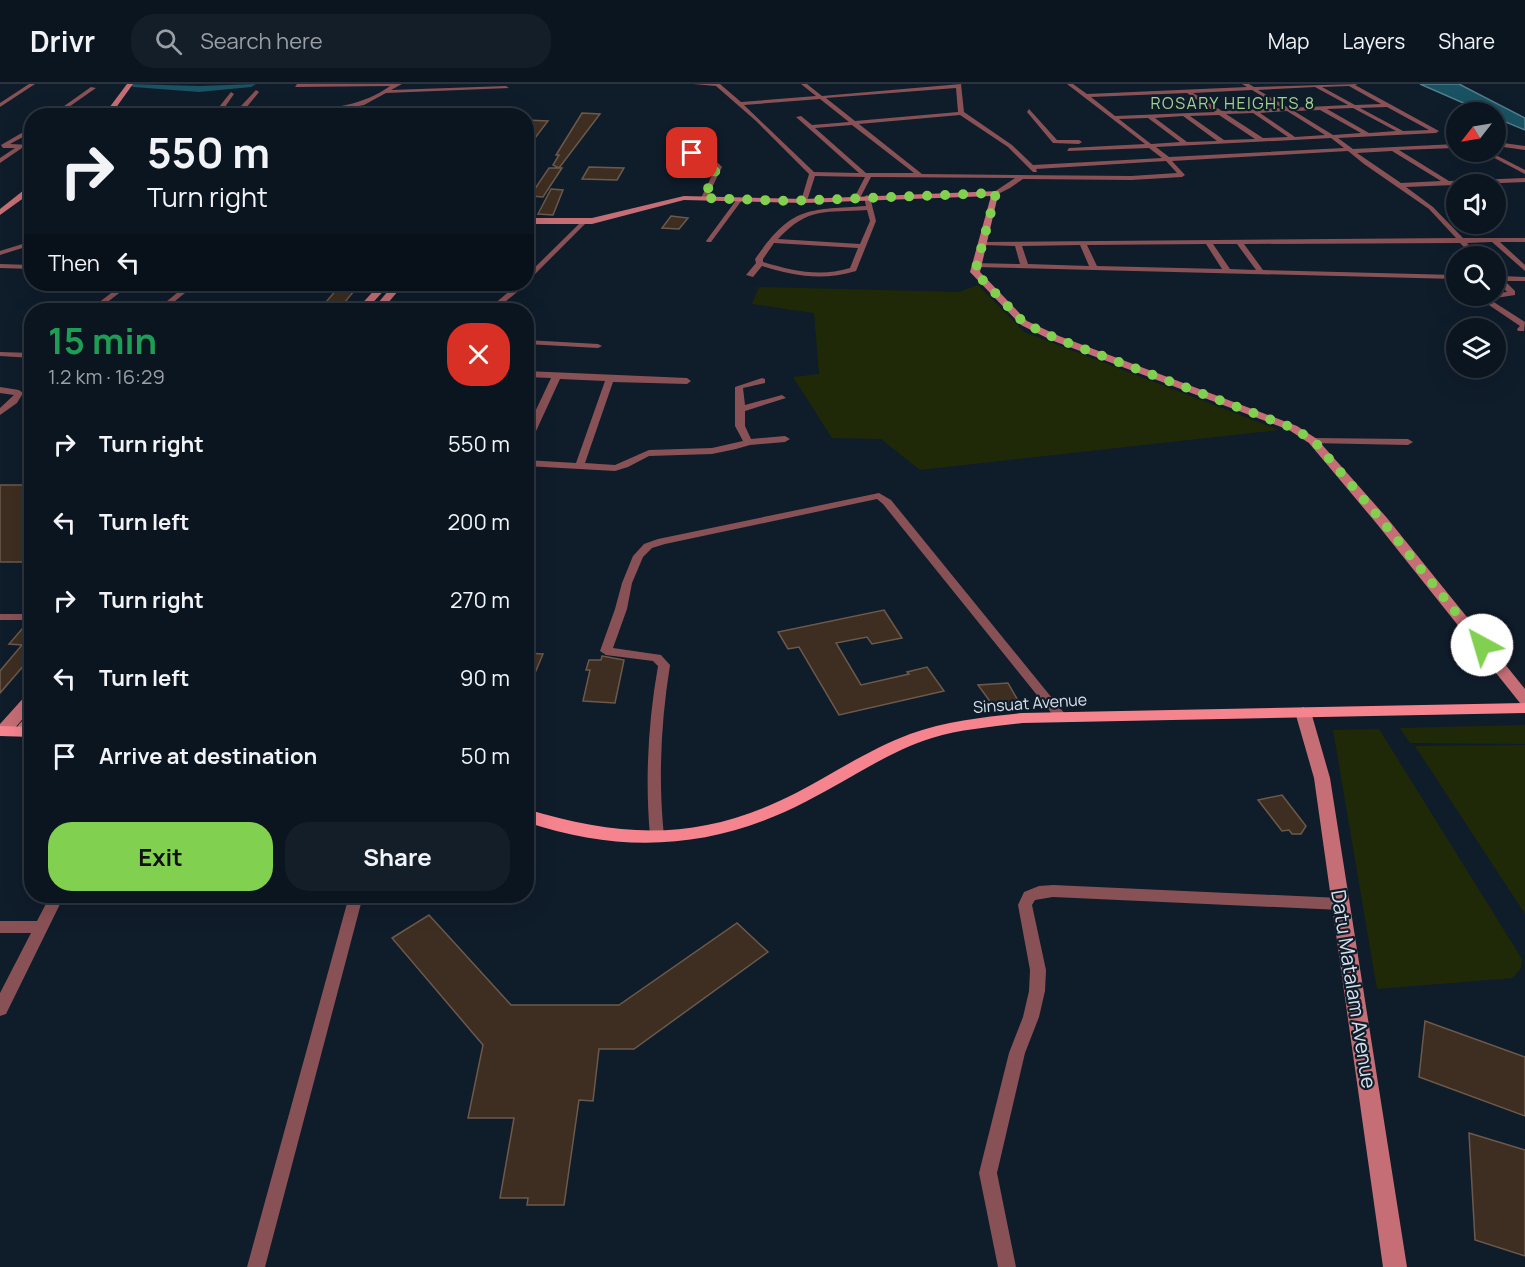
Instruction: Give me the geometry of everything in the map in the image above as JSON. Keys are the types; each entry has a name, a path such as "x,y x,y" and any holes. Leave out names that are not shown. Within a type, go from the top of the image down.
{"main road":[{"name":"Sinsuat Avenue","path":"534,818 579,832 620,838 727,827 767,814 887,751 923,735 982,722 1061,717 1525,708"},
{"path":"1,731 24,728"}],"street":[{"path":"0,105 32,84"},
{"path":"348,108 374,101 396,84"},
{"path":"297,87 404,84"},
{"path":"696,84 717,84 812,174 1131,178 1182,175 1166,158 1070,84"},
{"path":"804,84 920,175"},
{"path":"890,84 898,90"},
{"path":"1141,84 1155,93"},
{"path":"1176,84 1285,158"},
{"path":"1210,84 1220,90"},
{"path":"1245,84 1332,136 1366,163 1400,184 1431,208 1466,246"},
{"path":"1069,150 1436,131 1349,84"},
{"path":"1086,96 1357,84"},
{"path":"112,108 129,85"},
{"path":"740,104 958,85 961,113"},
{"path":"1314,85 1403,133"},
{"path":"1281,86 1296,94"},
{"path":"63,108 93,88"},
{"path":"853,88 860,93"},
{"path":"387,92 506,89"},
{"path":"1113,89 1119,95"},
{"path":"243,108 256,92"},
{"path":"194,108 221,108 231,94"},
{"path":"1311,102 1368,134"},
{"path":"1115,118 1388,105"},
{"path":"1029,111 1057,143 1140,138"},
{"path":"1254,111 1295,139"},
{"path":"810,126 961,113 1010,146 1040,177"},
{"path":"1185,115 1223,142"},
{"path":"799,117 867,174"},
{"path":"1150,117 1186,144"},
{"path":"700,130 692,153 711,160 719,167 704,198"},
{"path":"2,146 24,134"},
{"path":"1506,144 1525,148"},
{"path":"2,146 24,147"},
{"path":"1032,167 1279,152 1446,146"},
{"path":"0,161 20,147"},
{"path":"1392,149 1446,182"},
{"path":"1506,162 1525,172"},
{"path":"804,201 812,174"},
{"path":"857,198 867,174"},
{"path":"534,221 584,222 676,199 804,201 996,193 1020,177"},
{"path":"1506,181 1525,180"},
{"path":"1400,184 1446,183"},
{"path":"996,193 975,272 1030,327 1293,428 1314,441 1382,521 1525,699"},
{"path":"0,213 24,194"},
{"path":"760,263 801,276 827,276 853,269 873,221 867,197"},
{"path":"709,241 739,200"},
{"path":"750,275 773,240 798,219 809,213 870,208"},
{"path":"534,273 584,222"},
{"path":"773,240 862,246"},
{"path":"1494,240 1525,269"},
{"path":"983,244 1051,247 1082,243 1525,240"},
{"path":"1209,242 1228,272"},
{"path":"1239,242 1261,272"},
{"path":"1082,243 1094,268"},
{"path":"1018,244 1025,267"},
{"path":"0,253 24,246"},
{"path":"975,265 1025,267 1058,263 1094,268 1446,277"},
{"path":"0,266 24,267"},
{"path":"1506,278 1525,279"},
{"path":"1506,286 1515,294 1506,295"},
{"path":"102,303 118,291"},
{"path":"169,303 183,291"},
{"path":"368,303 379,291"},
{"path":"383,303 393,291"},
{"path":"500,303 514,291"},
{"path":"1495,306 1525,327 1521,329"},
{"path":"534,342 598,346"},
{"path":"0,354 24,356"},
{"path":"534,374 687,381"},
{"path":"534,425 557,375"},
{"path":"580,465 610,379"},
{"path":"748,442 740,426 739,387 762,381"},
{"path":"0,390 19,393 14,401 0,412"},
{"path":"741,409 782,398"},
{"path":"534,462 615,468 629,465 648,453 713,451 748,442 785,439"},
{"path":"1314,441 1408,442"},
{"path":"657,836 653,797 657,714 664,663 657,658 606,651 621,609 627,583 638,556 648,546 662,541 879,496 887,502 1061,717"},
{"path":"0,617 24,617"},
{"path":"1,731 24,707"},
{"name":"Datu Matalam Avenue","path":"1303,712 1322,778 1395,1267"},
{"path":"1007,1267 988,1173 1017,1053 1031,1017 1037,991 1038,970 1025,905 1029,896 1053,891 1341,904"},
{"path":"0,1009 53,903"},
{"path":"256,1267 354,903"},
{"path":"0,927 41,927"}],"green space":[{"path":"978,285 1024,332 1279,430 920,470 881,439 832,438 793,377 819,374 814,313 752,304 759,287 959,292"},
{"path":"1525,725 1525,744 1410,743 1400,728"},
{"path":"1379,729 1522,959 1521,968 1513,978 1377,989 1333,730"},
{"path":"1525,745 1525,914 1415,746"}],"water":[{"path":"1420,84 1459,84 1494,102 1461,102"},
{"path":"1506,108 1525,118 1525,130 1506,122"}],"building":[{"path":"582,113 600,114 559,168 553,165 559,155 556,155"},
{"path":"534,120 548,121 535,138"},
{"path":"589,167 624,168 617,180 582,179"},
{"path":"549,168 562,168 543,197 534,196 534,190"},
{"path":"551,189 563,190 553,215 538,214"},
{"path":"671,216 688,218 679,229 662,228"},
{"path":"335,291 354,291 344,303 326,302"},
{"path":"0,485 24,485 24,562 0,562"},
{"path":"884,610 902,638 872,644 867,637 836,643 861,685 909,674 907,672 927,667 944,691 839,715 799,647 788,649 778,632"},
{"path":"24,629 24,665 0,693 0,671 22,645 9,644"},
{"path":"534,653 543,654 534,675"},
{"path":"602,656 624,660 615,703 583,701 590,670 586,670 589,660 601,660"},
{"path":"1008,683 1020,704 994,707 978,685"},
{"path":"1282,795 1306,826 1301,834 1292,834 1289,830 1282,831 1258,800"},
{"path":"429,915 511,1005 619,1005 737,923 768,952 634,1049 599,1049 593,1101 579,1100 564,1205 527,1205 528,1198 500,1198 514,1118 468,1118 483,1045 392,938"},
{"path":"1425,1021 1525,1057 1525,1116 1419,1077"},
{"path":"1469,1133 1525,1150 1525,1256 1475,1240"}],"waterway":[{"path":"133,84 199,89 251,84"}],"district":[{"name":"ROSARY HEIGHTS 8","path":"1233,103"}],"route":[{"path":"692,153 711,160 719,167 704,198 790,201 996,193 975,272 1024,323 1055,338 1293,428 1310,437 1382,521 1482,645"}]}
